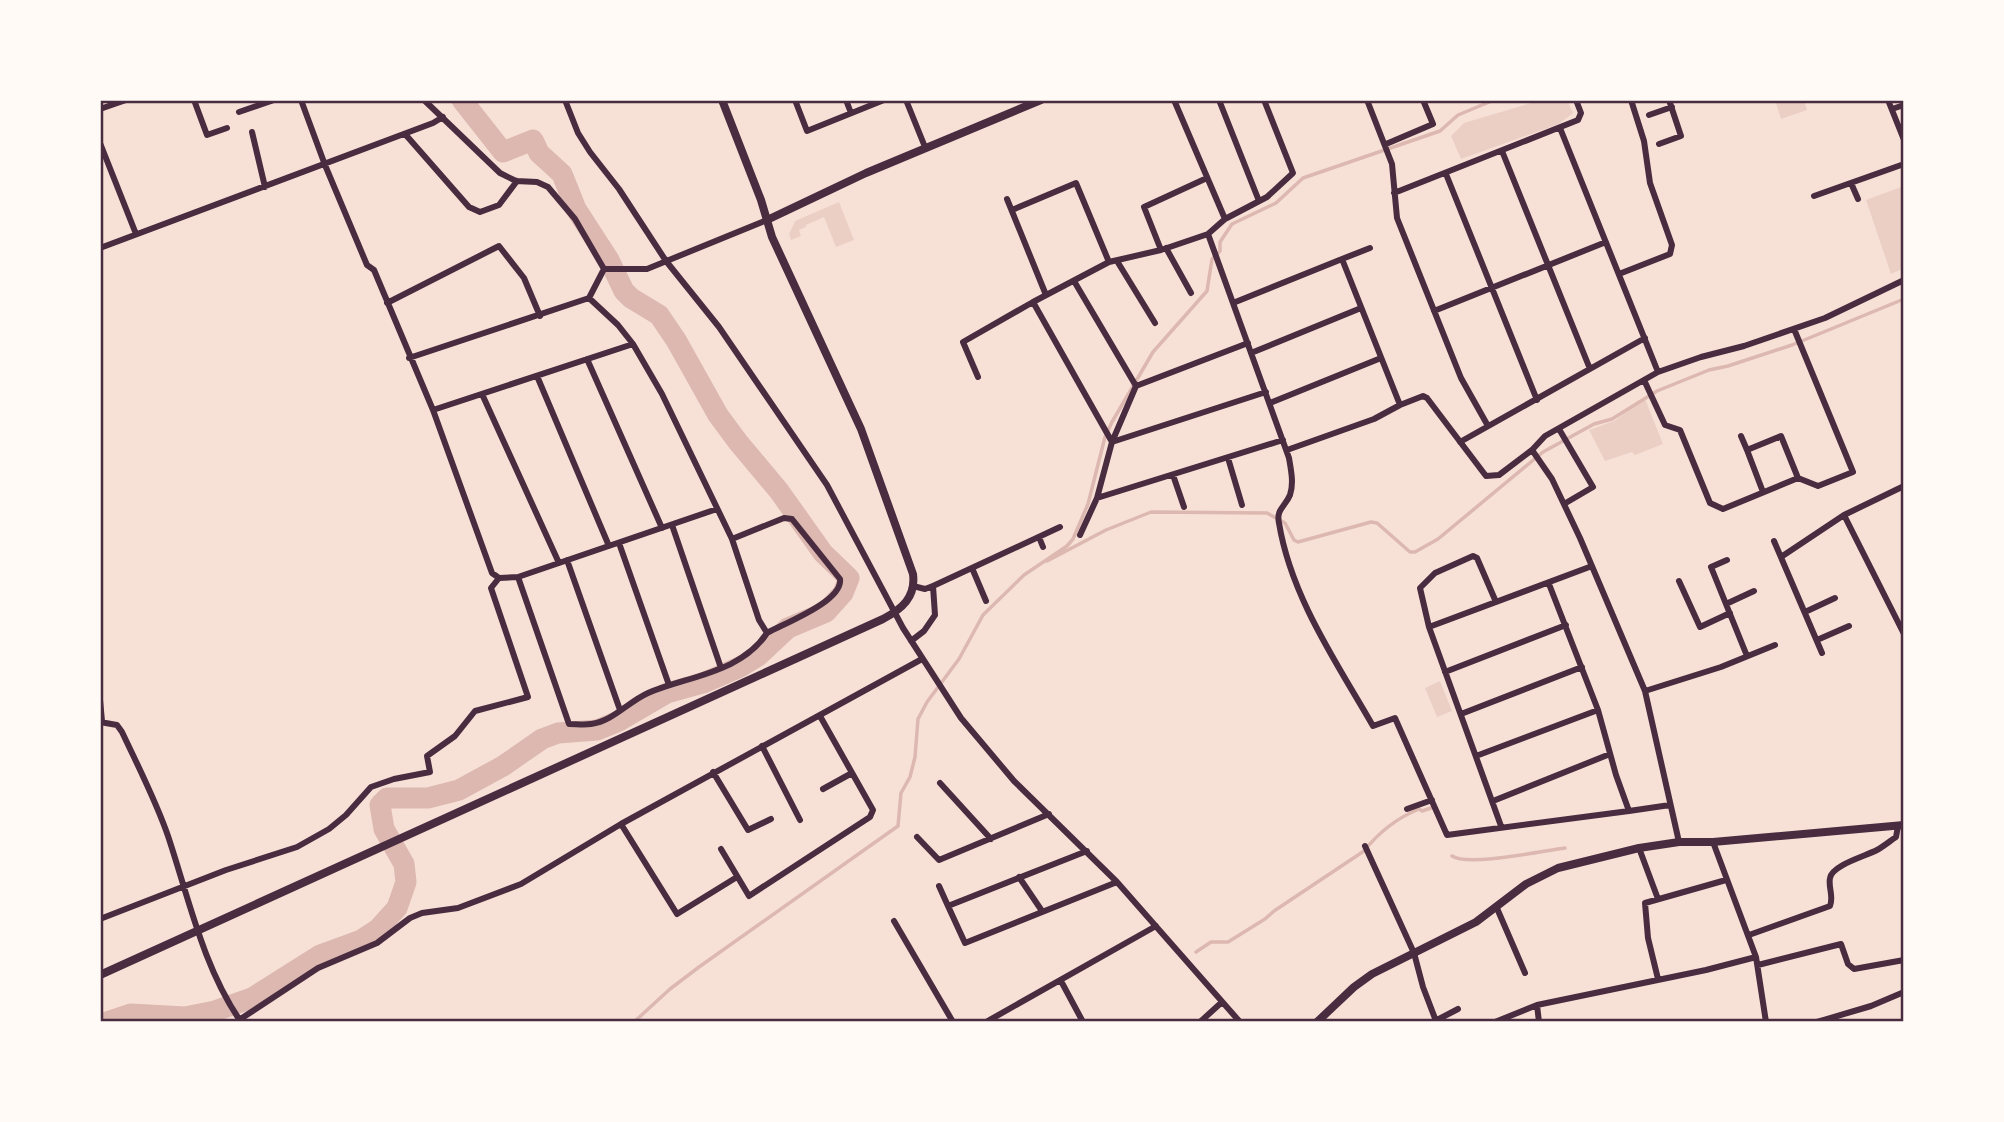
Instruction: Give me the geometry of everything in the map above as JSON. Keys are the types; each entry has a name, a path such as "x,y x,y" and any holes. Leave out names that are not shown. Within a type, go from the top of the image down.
{"street":[{"path":"100,109 126,100"},
{"path":"194,100 207,135 227,128"},
{"path":"239,112 274,100"},
{"path":"301,100 367,265 374,270 433,410 492,573 499,578 518,577 718,509"},
{"path":"424,100 497,171 517,181 537,181 548,187 575,219 604,269"},
{"path":"565,100 578,133 666,261 719,327 823,478 922,659 977,740 1014,781 1117,882 1240,1022"},
{"path":"100,975 895,612 907,602 913,586 911,566 861,429 767,220 722,100"},
{"path":"794,100 807,131 884,100"},
{"path":"846,100 851,113"},
{"path":"906,100 925,147"},
{"path":"604,269 647,269 767,220 925,147 1041,100"},
{"path":"1174,100 1225,219"},
{"path":"1219,100 1259,201"},
{"path":"978,377 963,342 1109,262 1163,249 1208,234 1225,219 1267,197 1293,173 1264,100"},
{"path":"1367,100 1392,164 1396,218 1461,378 1488,426"},
{"path":"1385,144 1433,124 1423,100"},
{"path":"1394,193 1578,120 1581,113 1576,100"},
{"path":"1619,274 1670,254 1672,244 1650,183 1644,141 1631,100"},
{"path":"1888,100 1904,140"},
{"path":"1649,115 1670,104 1681,136 1658,144"},
{"path":"1892,109 1904,105"},
{"path":"100,247 325,165 443,117"},
{"path":"1560,128 1658,372"},
{"path":"252,132 265,187"},
{"path":"405,134 469,207 480,212 499,205 517,181"},
{"path":"100,143 136,234"},
{"path":"1502,151 1590,369"},
{"path":"1814,196 1904,164"},
{"path":"1446,174 1537,400"},
{"path":"1191,293 1163,249 1144,207 1208,178"},
{"path":"1012,210 1076,183 1109,262"},
{"path":"1851,183 1857,199"},
{"path":"1007,199 1046,295"},
{"path":"1208,234 1287,450 1292,475 1291,492 1278,512 1293,575 1315,623 1373,726 1395,718 1447,835 1670,806"},
{"path":"1434,312 1606,242"},
{"path":"387,303 499,246 524,278 540,316"},
{"path":"1233,303 1370,248"},
{"path":"1342,260 1400,405"},
{"path":"1117,261 1155,323"},
{"path":"409,358 589,298 604,269"},
{"path":"1287,450 1374,419 1419,396 1427,398 1486,476 1493,477 1532,450 1545,436 1658,372 1794,329 1854,306 1904,280"},
{"path":"1074,281 1136,386"},
{"path":"589,298 618,325 633,344 662,394 732,539 759,620 767,633"},
{"path":"1033,302 1112,442"},
{"path":"1251,354 1361,308"},
{"path":"1644,380 1665,425 1680,430 1710,503 1723,509 1798,478 1818,486 1853,472 1794,329"},
{"path":"1460,442 1644,338"},
{"path":"1080,535 1097,498 1112,442 1136,386 1248,343"},
{"path":"433,410 633,344"},
{"path":"1270,404 1381,358"},
{"path":"587,359 662,528"},
{"path":"537,376 609,546"},
{"path":"1112,442 1266,392"},
{"path":"482,394 559,563"},
{"path":"1559,429 1593,487 1564,504"},
{"path":"1741,436 1763,492"},
{"path":"1746,450 1781,436 1798,478"},
{"path":"1097,498 1283,440"},
{"path":"1532,450 1552,479 1564,504 1645,691 1679,842"},
{"path":"1228,458 1241,505"},
{"path":"1173,475 1184,507"},
{"path":"1781,557 1844,515 1904,486"},
{"path":"1844,515 1902,625 1904,634"},
{"path":"518,577 569,724 592,724 609,718 637,698 721,668 759,645 767,633 824,604 839,588 840,579 792,519 784,518 732,539"},
{"path":"672,525 721,668"},
{"path":"913,586 925,589 933,586 1059,527"},
{"path":"1039,537 1043,547"},
{"path":"1774,541 1822,653"},
{"path":"619,543 669,685"},
{"path":"1496,602 1477,558 1473,556 1435,573 1420,588 1429,627 1501,826"},
{"path":"567,560 620,710"},
{"path":"1727,560 1711,567 1747,656"},
{"path":"1429,627 1592,566"},
{"path":"972,568 986,601"},
{"path":"100,919 312,840 346,815 371,787 430,772 427,755 455,736 475,711 528,697 491,589 499,578"},
{"path":"1679,581 1700,627 1730,613"},
{"path":"1549,584 1598,710 1629,811"},
{"path":"912,641 924,631 935,615 933,586"},
{"path":"1726,604 1754,592"},
{"path":"1805,612 1835,598"},
{"path":"1445,672 1566,625"},
{"path":"1817,640 1849,626"},
{"path":"1645,691 1721,667 1775,645"},
{"path":"100,700 101,721 117,725 122,732 167,835 198,931 228,1003 239,1021 318,968 377,943 416,915 458,908 521,884 713,772 922,659"},
{"path":"1461,714 1582,667"},
{"path":"1476,756 1598,710"},
{"path":"721,849 749,896 870,817 873,810 820,716"},
{"path":"762,746 800,820"},
{"path":"1493,801 1610,754"},
{"path":"713,772 748,830 771,819"},
{"path":"823,789 852,773"},
{"path":"940,783 991,839"},
{"path":"1407,809 1432,800"},
{"path":"918,837 939,860 1049,814"},
{"path":"621,824 677,914 737,877"},
{"path":"1317,1022 1364,979 1476,922 1526,884 1558,868 1639,848 1679,842 1713,842 1901,825 1896,837 1878,850 1832,873 1830,906 1749,935"},
{"path":"1713,842 1756,957 1766,1022"},
{"path":"1366,848 1414,953 1434,1021 1458,1009"},
{"path":"1639,848 1658,899"},
{"path":"948,906 1087,851"},
{"path":"1019,877 1042,911"},
{"path":"1658,979 1648,938 1645,903 1726,880"},
{"path":"939,886 965,943 1117,882"},
{"path":"1496,906 1525,973"},
{"path":"894,920 953,1022"},
{"path":"986,1022 1156,926"},
{"path":"1758,965 1841,944 1848,964 1854,969 1904,960"},
{"path":"1495,1022 1510,1019 1537,1005 1756,957"},
{"path":"1061,981 1083,1022"},
{"path":"1817,1022 1871,1006 1904,992"},
{"path":"1200,1022 1222,1002"},
{"path":"1537,1005 1539,1022"},
{"path":"1447,1015 1451,1022"}],"shaded area":[{"path":"1541,100 1567,100 1573,113 1559,124 1461,159 1451,136 1464,123"},
{"path":"1775,100 1804,100 1807,110 1781,119"},
{"path":"1904,186 1904,268 1891,274 1866,200"},
{"path":"839,202 854,240 836,247 824,217 806,225 799,230 801,236 791,240 789,234 795,221"},
{"path":"1645,399 1663,444 1635,455 1632,452 1605,461 1589,430 1614,421"},
{"path":"1440,681 1452,711 1437,717 1425,688"}],"waterway":[{"path":"107,1022 131,1014 185,1017 215,1011 252,998 320,955 361,940 378,929 397,908 406,882 404,864 384,829 380,805 387,798 428,798 459,790 503,766 542,739 558,733 597,730 619,721 667,693 703,683 740,667 758,656 788,628 826,612 843,593 849,578 823,553 779,491 718,415 659,315 624,291 609,260 576,209 562,174 539,153 533,140 503,152 462,100"},
{"path":"634,1022 699,967 898,826 901,793 910,777 915,757 918,719 927,702 959,659 983,615 1024,575 1073,539 1088,504 1105,437 1112,422 1153,352 1207,291 1212,259 1220,251 1220,242 1232,224 1276,203 1303,178 1440,131 1458,115 1494,100"},
{"path":"1047,561 1106,530 1151,512 1267,513 1285,523 1294,540 1298,542 1371,522 1377,523 1410,552 1415,552 1438,539 1543,452 1594,424 1612,419 1657,391 1709,370 1792,345 1904,299"},
{"path":"1196,952 1211,942 1228,942 1364,851 1396,821 1419,809 1422,811 1431,808"},
{"path":"1452,856 1473,860 1489,859 1565,848"}]}
